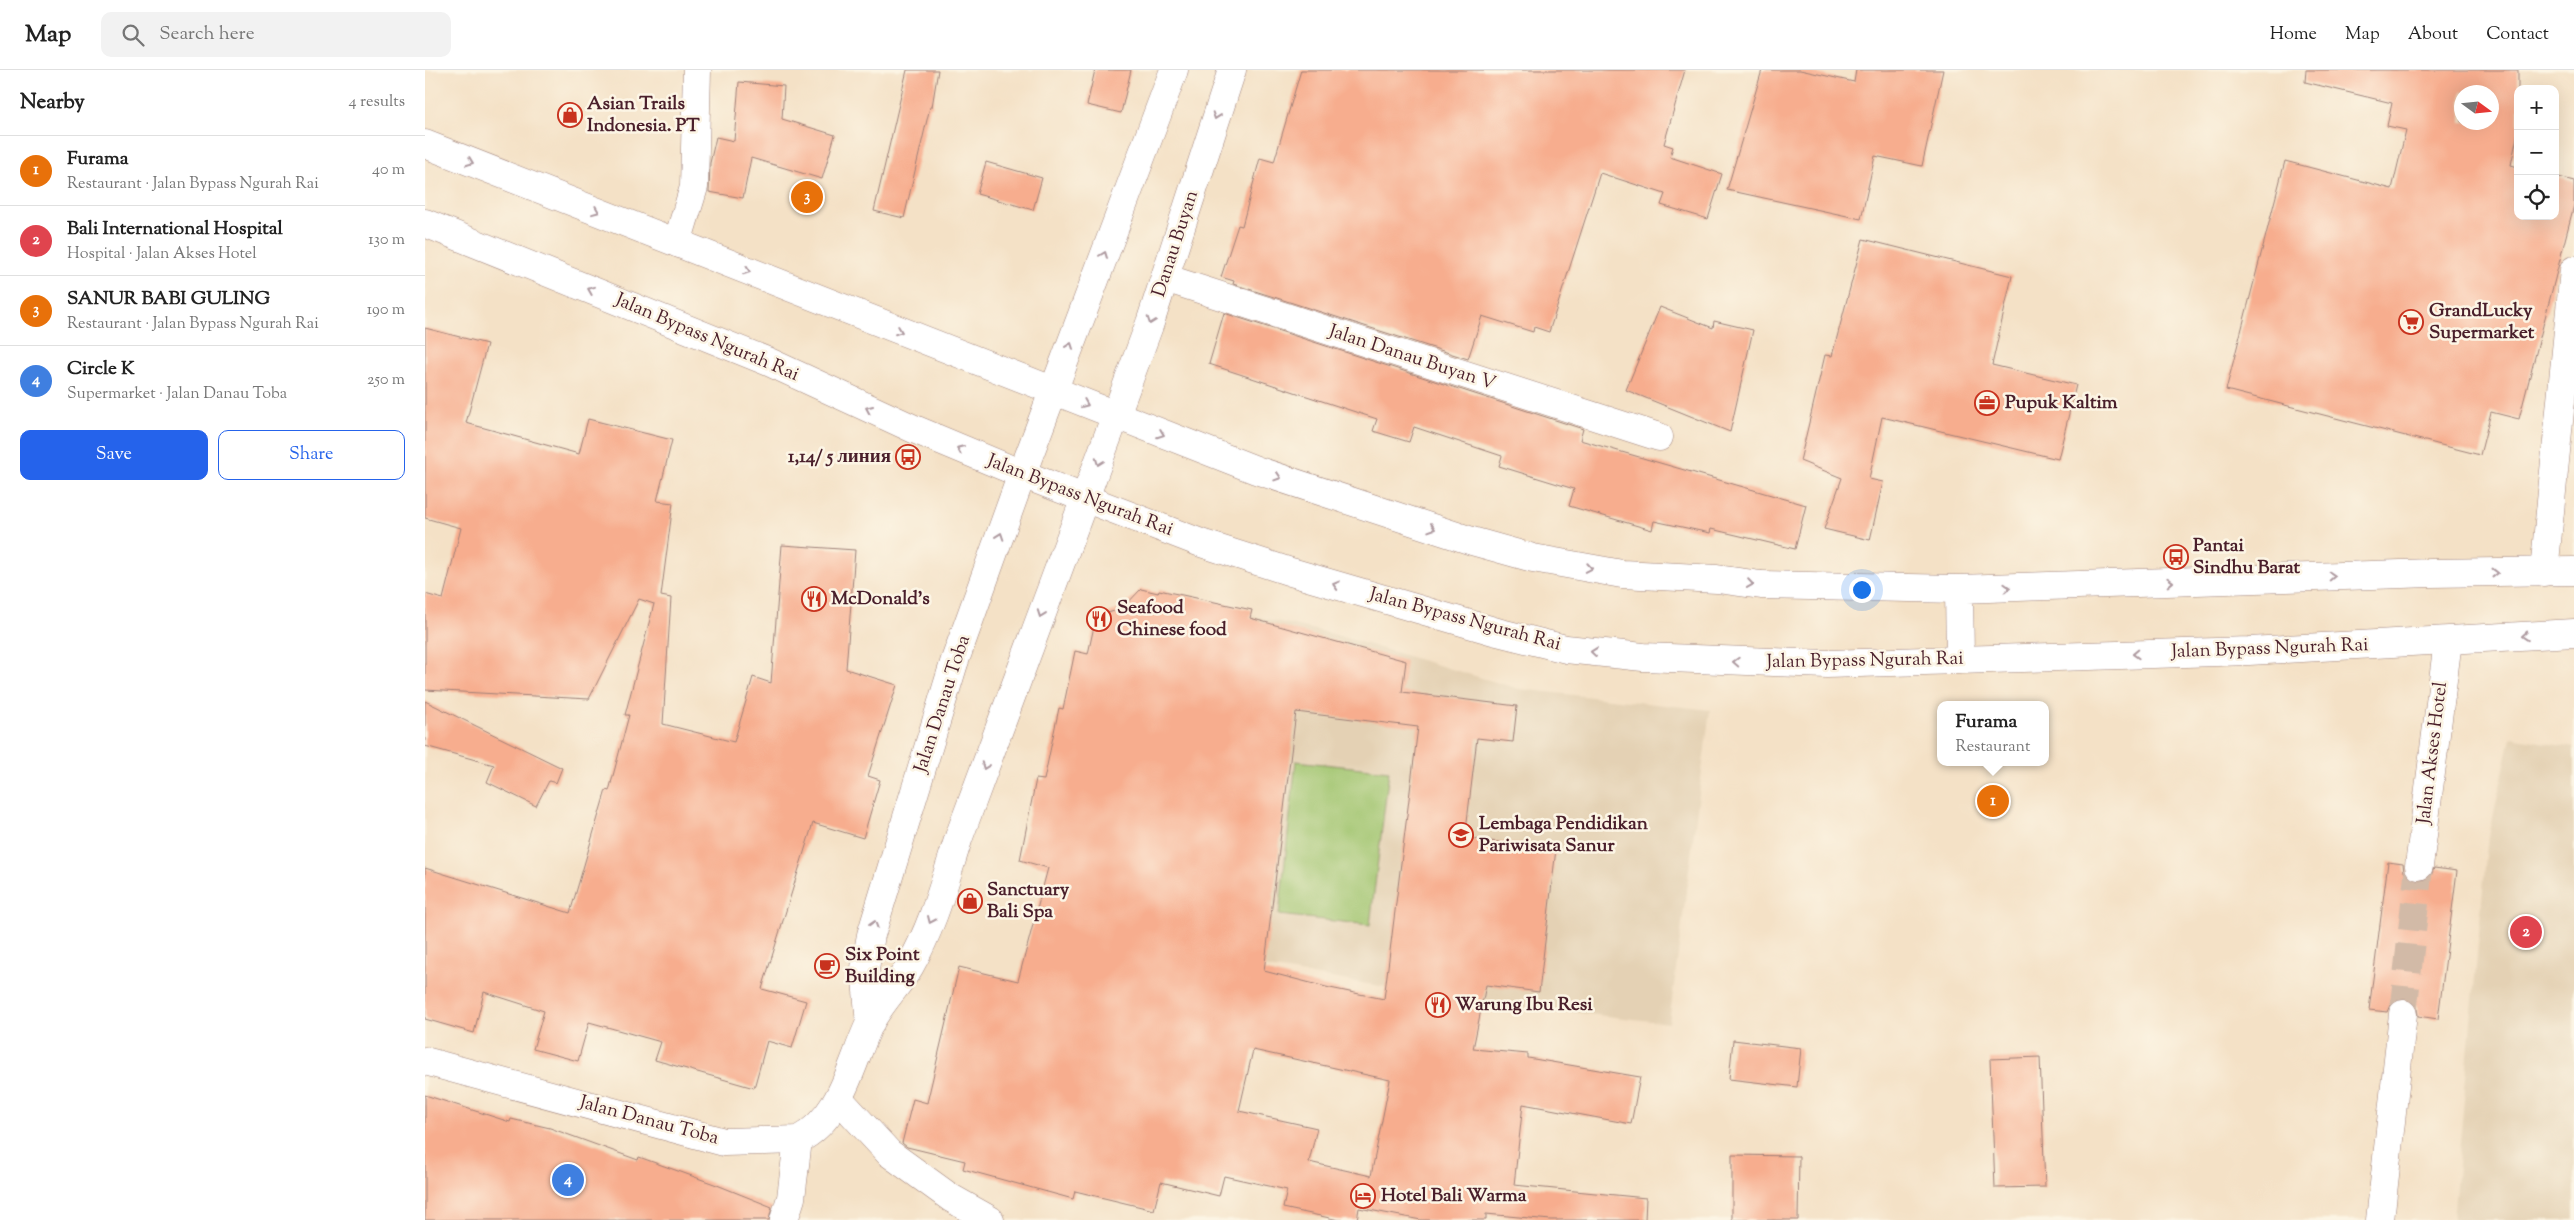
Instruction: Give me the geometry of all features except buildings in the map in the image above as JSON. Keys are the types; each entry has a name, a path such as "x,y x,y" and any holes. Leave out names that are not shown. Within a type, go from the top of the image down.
{"main road":[{"path":"677,243 694,187 697,70"},
{"path":"1054,391 1174,70"},
{"name":"Danau Buyan","path":"1116,416 1165,278 1232,70"},
{"path":"425,144 1256,470 1472,541 1533,558 1622,574 1717,579 1761,585 1959,589 2431,573 2574,571"},
{"name":"Jalan Bypass Ngurah Rai","path":"425,223 769,362 914,429 1022,474 1201,543 1291,572 1497,632 1566,649 1643,657 1827,664 2249,651 2574,633"},
{"path":"2544,572 2574,270"},
{"name":"Jalan Danau Buyan V","path":"1165,278 1659,437"},
{"name":"Jalan Danau Toba","path":"870,1024 865,968 871,935 954,663 1054,391"},
{"name":"Jalan Danau Toba","path":"425,1061 724,1142 798,1140 808,1134 839,1099 870,1024 910,966 934,914 963,828 1116,416"},
{"path":"1959,589 1960,659"},
{"name":"Jalan Akses Hotel","path":"2419,866 2448,641"},
{"path":"2380,1220 2403,1014"},
{"path":"839,1099 889,1153 951,1198 990,1220"},
{"path":"784,1220 791,1198 798,1140"}],"shaded area":[{"name":"Lembaga Pendidikan Pariwisata Sanur","path":"1253,616 1329,633 1519,689 1710,710 1669,1023 1480,1002 1213,959"},
{"path":"2511,737 2574,748 2574,1220 2453,1220 2487,845"}],"green space":[{"path":"1296,761 1389,771 1370,925 1279,915"}],"tunnel":[{"path":"2403,1014 2419,866"}],"place":[{"name":"Asian Trails Indonesia. PT","path":"570,115"},
{"name":"SANUR BABI GULING","path":"807,197"},
{"name":"GrandLucky Supermarket","path":"2411,322"},
{"name":"Pupuk Kaltim","path":"1987,403"},
{"name":"1,14/ 5 линия","path":"908,457"},
{"name":"Pantai Sindhu Barat","path":"2176,557"},
{"name":"McDonald's","path":"814,599"},
{"name":"Seafood Chinese food","path":"1099,619"},
{"name":"Furama","path":"1993,801"},
{"name":"Lembaga Pendidikan Pariwisata Sanur","path":"1461,835"},
{"name":"Sanctuary Bali Spa","path":"970,901"},
{"name":"Bali International Hospital","path":"2526,932"},
{"name":"Six Point Building","path":"827,966"},
{"name":"Warung Ibu Resi","path":"1438,1005"},
{"name":"Circle K","path":"568,1180"},
{"name":"Hotel Bali Warma","path":"1363,1196"}]}
